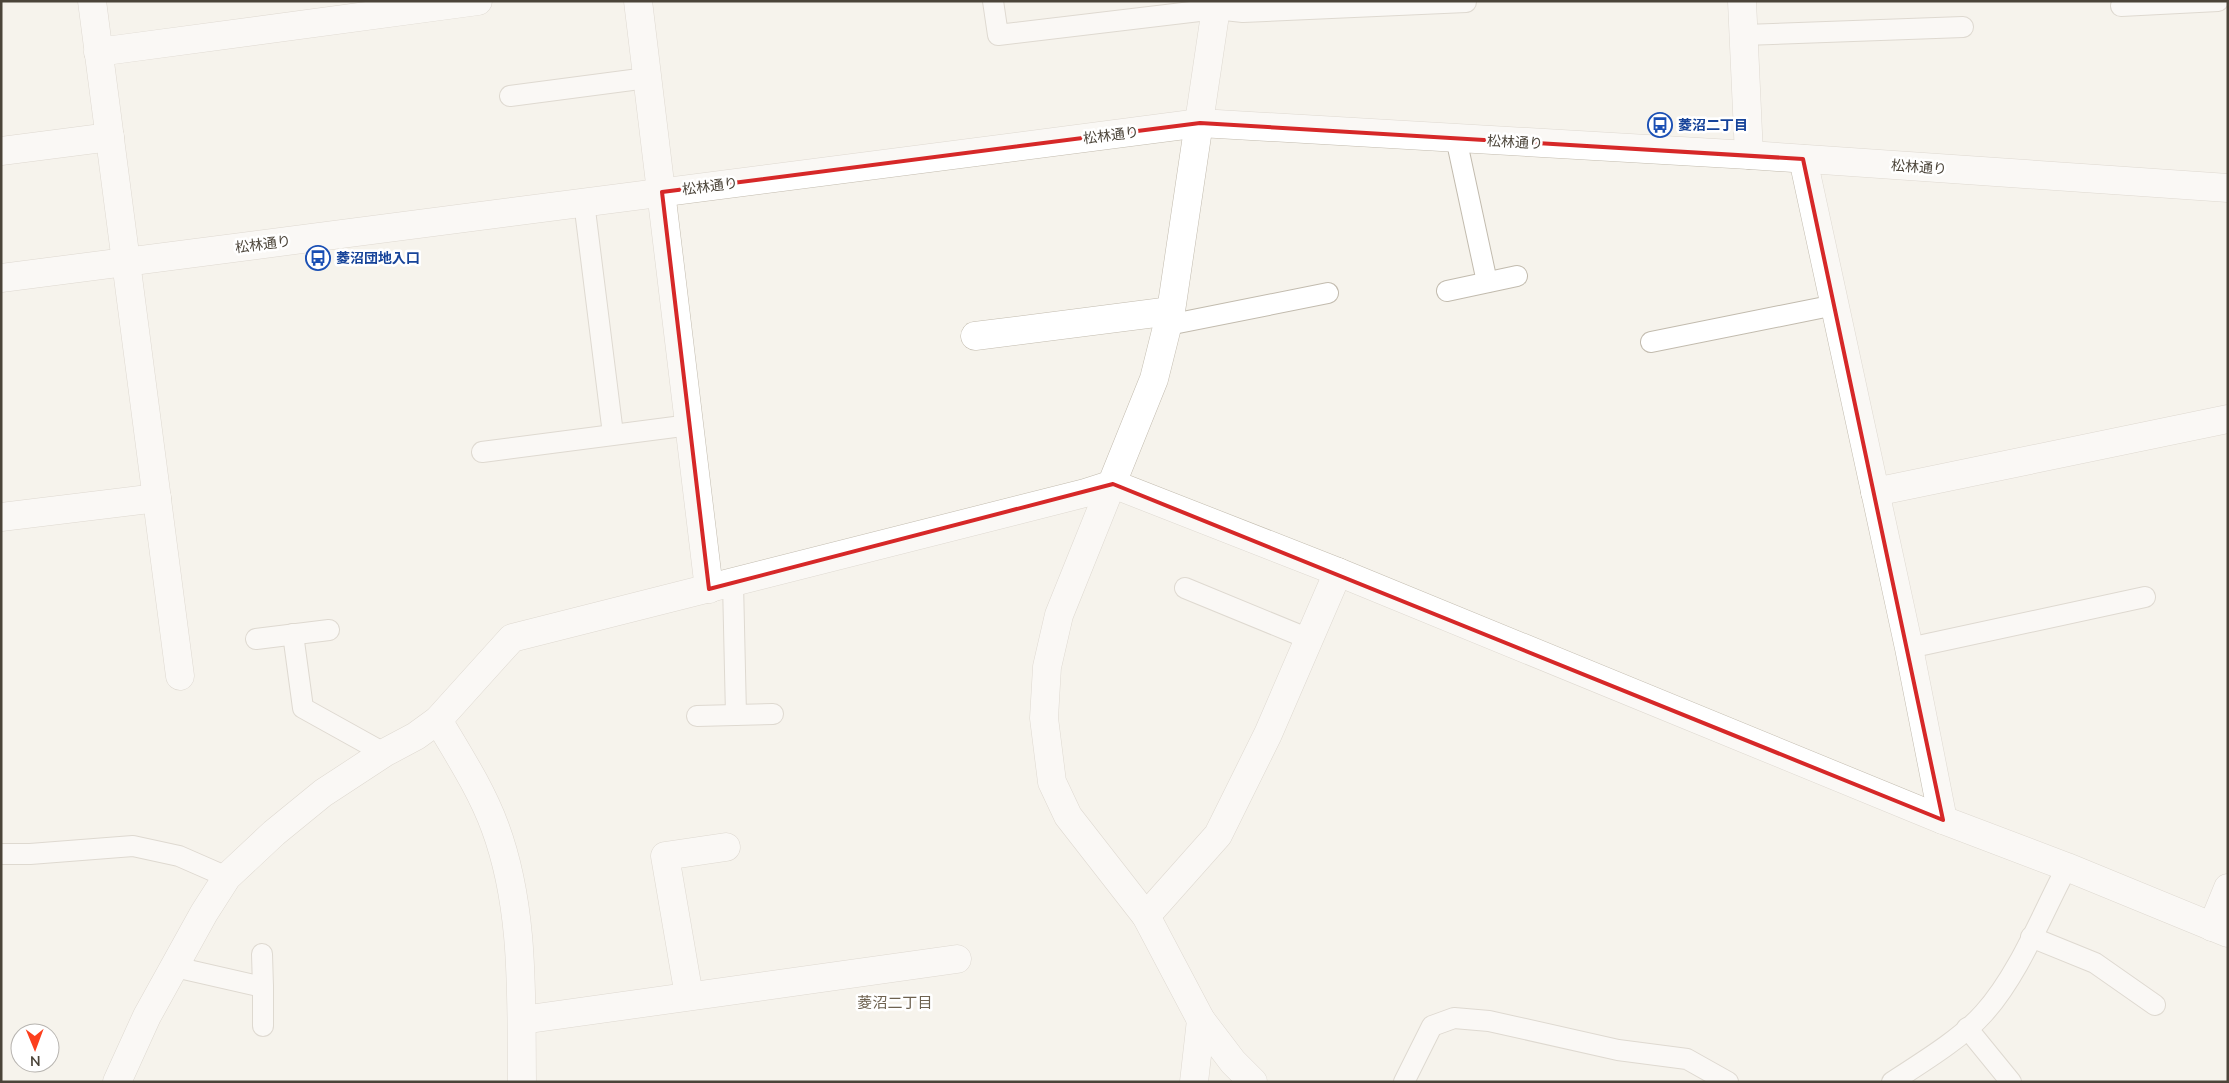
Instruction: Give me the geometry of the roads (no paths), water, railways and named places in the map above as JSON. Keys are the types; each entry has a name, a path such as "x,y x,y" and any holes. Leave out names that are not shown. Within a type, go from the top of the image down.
{"street":[{"path":"92,1 180,676"},
{"path":"98,52 478,1"},
{"path":"638,1 690,425 721,586"},
{"path":"1742,1 1749,155"},
{"path":"1216,5 1200,124 1169,318 1154,380 1059,615 1047,667 1044,718 1052,782 1068,816 1146,916 1201,1020 1233,1062 1253,1082"},
{"name":"松林通り","path":"1,278 1200,124 1749,155 2228,188"},
{"path":"1,151 110,137"},
{"path":"1803,159 1909,648 1943,820"},
{"path":"974,336 1169,318"},
{"path":"1875,492 2228,419"},
{"path":"117,1082 147,1016 204,913 226,878 323,793 384,753 416,736 438,720 512,638 1075,496 1113,484 1338,572 1943,820 2066,867 2220,930 2228,888"},
{"path":"1,518 157,498"},
{"path":"1146,916 1218,835 1268,734 1338,572"},
{"path":"438,720 472,778 495,826 511,878 518,925 522,1020 522,1082"},
{"path":"689,996 665,856 726,846"},
{"path":"522,1020 957,959"},
{"path":"1194,1082 1201,1020"}],"lane":[{"path":"993,1 998,35 1216,5 1243,12 1466,2"},
{"path":"2121,6 2218,1"},
{"path":"1744,35 1963,27"},
{"path":"510,96 647,78"},
{"path":"1456,138 1487,282"},
{"path":"584,202 613,434"},
{"path":"1448,291 1517,276"},
{"path":"1169,318 1328,293"},
{"path":"1651,342 1835,305"},
{"path":"482,452 690,425"},
{"path":"721,586 736,715"},
{"path":"1185,588 1309,639"},
{"path":"1909,648 2145,597"},
{"path":"256,639 329,630"},
{"path":"293,634 303,708 384,753"},
{"path":"697,716 774,714"},
{"path":"1,854 30,854 133,846 179,856 226,878"},
{"path":"1892,1082 1933,1056 1983,1014 2007,982 2066,867"},
{"path":"2031,936 2095,963 2155,1005"},
{"path":"262,954 263,1026"},
{"path":"175,967 262,987"},
{"path":"1404,1082 1432,1026 1454,1018 1489,1021 1618,1050 1687,1059 1728,1082"},
{"path":"1967,1028 2011,1082"}],"place":[{"name":"菱沼二丁目","path":"1660,125"},
{"name":"菱沼団地入口","path":"318,258"}],"district":[{"name":"菱沼二丁目","path":"895,1003"}]}
